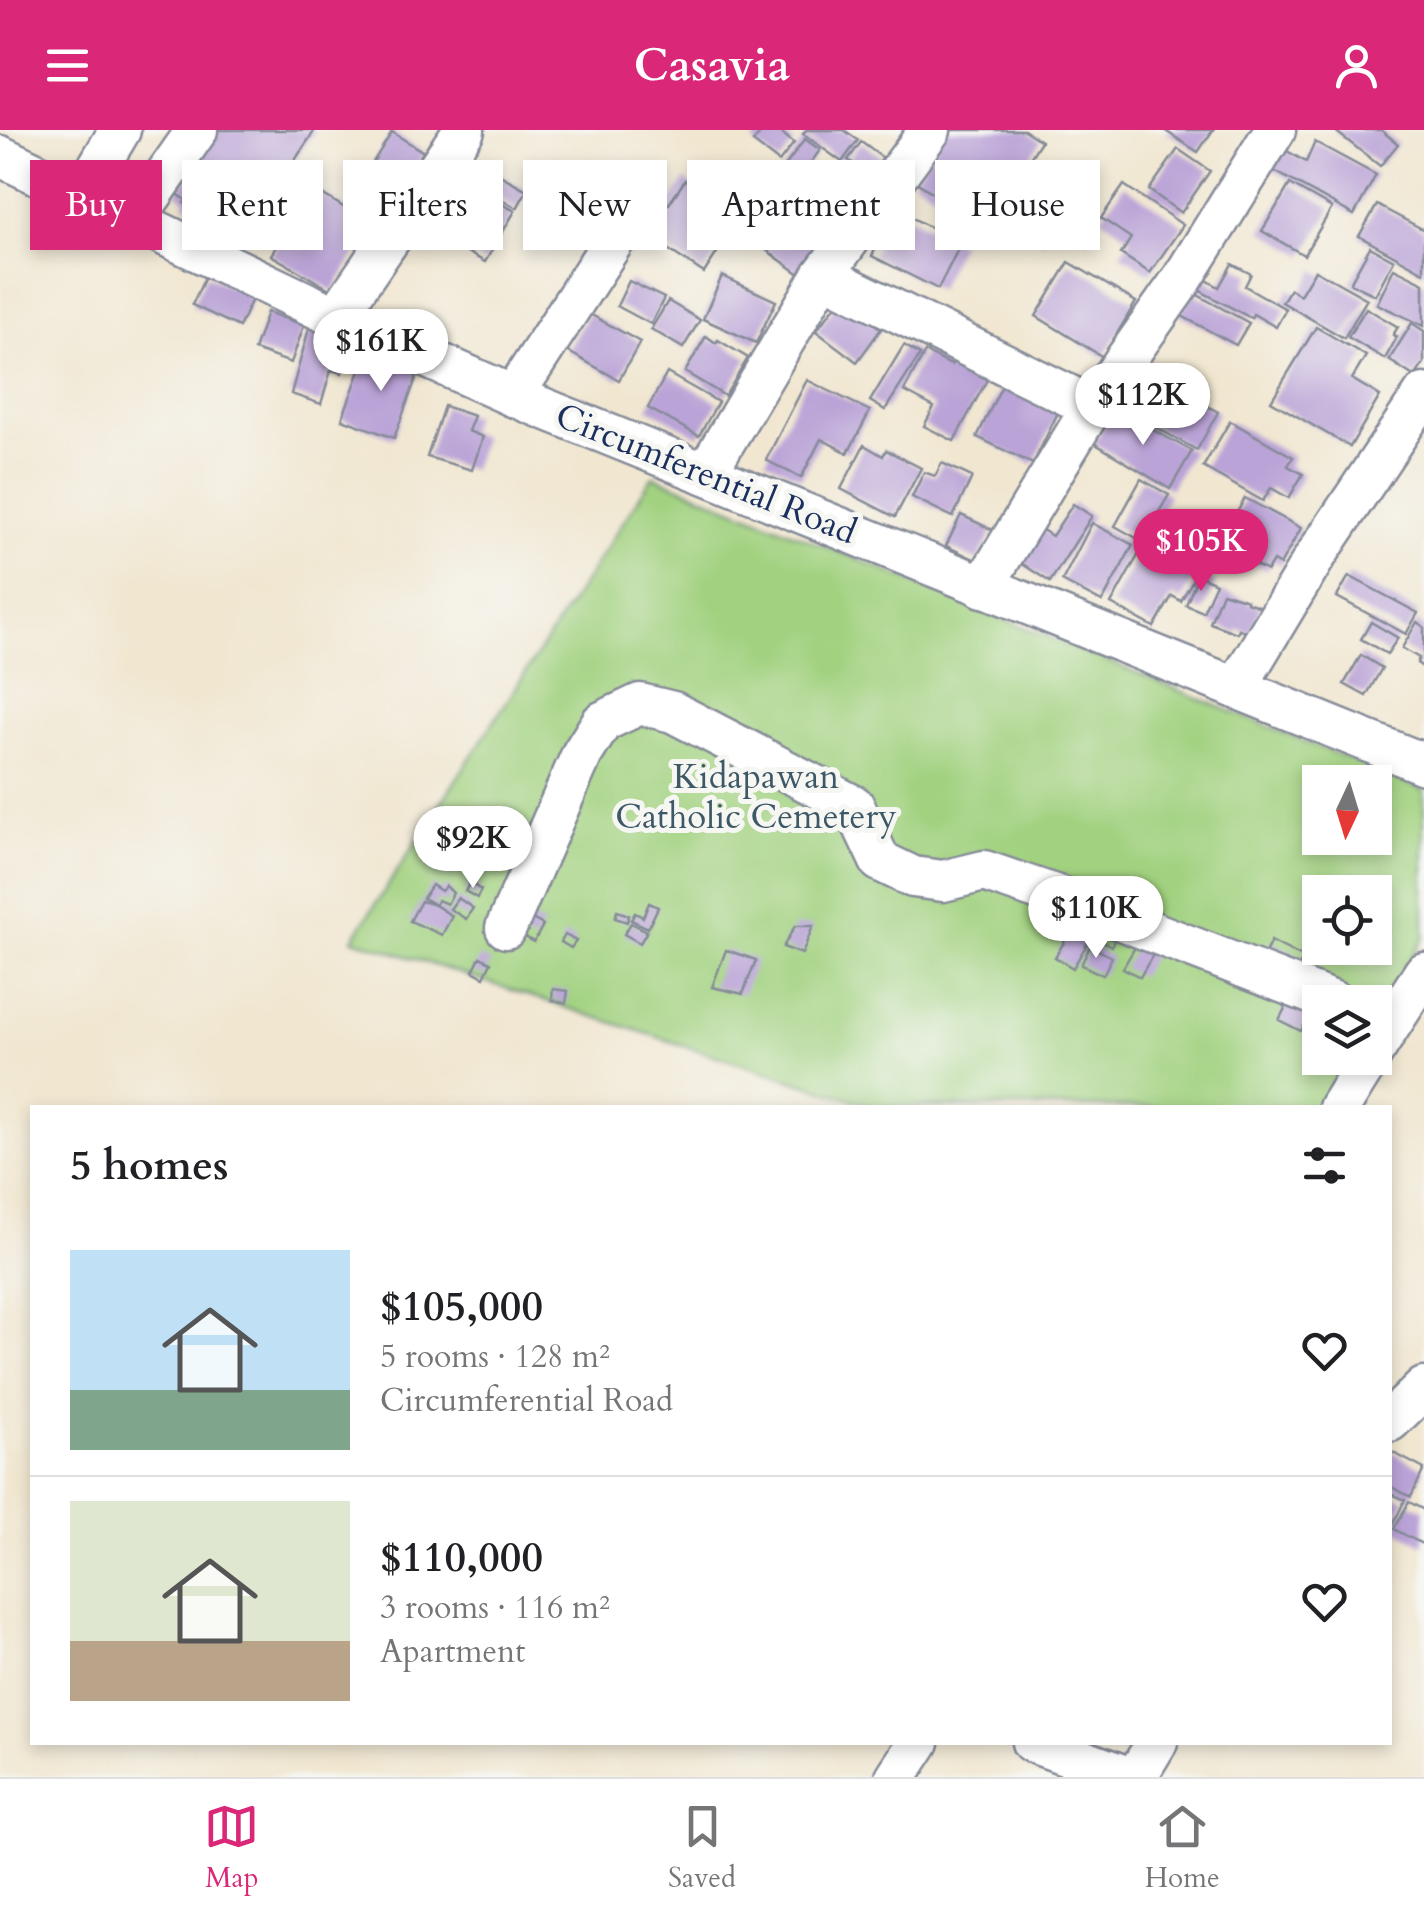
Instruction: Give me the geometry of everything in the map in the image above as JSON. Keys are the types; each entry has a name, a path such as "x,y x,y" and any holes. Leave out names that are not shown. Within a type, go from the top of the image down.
{"street":[{"path":"102,160 120,130"},
{"path":"162,180 197,130"},
{"path":"336,316 464,130"},
{"path":"706,473 823,275 930,130"},
{"path":"983,587 1092,407 1183,278 1274,130"},
{"name":"Circumferential Road","path":"0,156 30,171"},
{"name":"Circumferential Road","path":"162,233 514,396 1424,764"},
{"path":"514,396 608,250"},
{"path":"823,275 1092,407"},
{"path":"1236,688 1316,557 1424,394"},
{"path":"506,928 582,754 602,722 640,704 673,712 854,806 880,861 913,878 943,880 984,871 1302,990"},
{"path":"1392,1018 1424,973"},
{"path":"1340,1105 1357,1075"},
{"path":"1392,1419 1424,1388"},
{"path":"896,1777 917,1745"},
{"path":"1040,1745 1128,1777"},
{"path":"1136,1777 1156,1745"}],"green space":[{"name":"Kidapawan Catholic Cemetery","path":"653,476 1363,765 1302,765 1302,855 1392,855 1392,777 1424,790 1424,937 1392,988 1302,985 1302,1075 1337,1075 1318,1105 869,1105 353,939"}],"building":[{"path":"218,130 315,130 295,160 198,160"},
{"path":"763,130 778,130 794,143 776,160 753,142"},
{"path":"806,130 844,130 858,140 843,160 839,160 803,134"},
{"path":"946,130 1024,130 1041,141 1029,160 935,160 935,194 915,181"},
{"path":"1164,130 1213,130 1198,152"},
{"path":"1334,130 1381,130 1398,144 1380,166"},
{"path":"392,132 425,153 421,160 374,160"},
{"path":"805,139 820,150 813,160 790,160"},
{"path":"861,142 883,158 882,160 848,160"},
{"path":"1315,142 1376,175 1354,215 1269,168 1280,147 1306,162"},
{"path":"1178,149 1210,171 1181,213 1149,190"},
{"path":"503,177 523,188 517,208 503,200"},
{"path":"687,181 687,250 719,250 704,273 667,249 669,204"},
{"path":"1290,184 1332,208 1304,255 1262,231"},
{"path":"1124,185 1183,225 1150,273 1121,254 1131,238 1101,218"},
{"path":"323,195 343,207 343,250 358,250 333,291 271,255 274,250 323,250"},
{"path":"503,205 515,211 503,231"},
{"path":"1377,205 1424,230 1424,272 1359,236"},
{"path":"915,219 935,230 935,250 958,250 938,289 872,256 875,250 915,250"},
{"path":"1370,247 1394,260 1375,295 1350,283"},
{"path":"463,250 492,250 485,262"},
{"path":"766,250 824,250 804,277"},
{"path":"1069,262 1136,302 1103,357 1036,316"},
{"path":"1232,264 1251,274 1245,286 1286,309 1276,327 1195,288 1201,277 1219,287"},
{"path":"1394,268 1424,283 1424,326 1377,304"},
{"path":"1315,270 1367,299 1344,338 1282,302 1290,289 1300,295"},
{"path":"206,275 253,297 239,327 192,305"},
{"path":"722,276 776,301 756,343 703,319"},
{"path":"629,281 664,298 651,324 617,306"},
{"path":"1192,292 1249,323 1236,345 1180,315"},
{"path":"841,298 881,329 857,362 816,331"},
{"path":"668,301 700,320 683,348 651,329"},
{"path":"1366,308 1398,327 1385,359 1348,337"},
{"path":"267,312 304,325 291,363 254,350"},
{"path":"588,313 640,342 619,380 567,351"},
{"path":"311,321 354,334 342,373 331,370 321,404 291,394"},
{"path":"1412,323 1424,331 1424,363 1415,377 1389,360"},
{"path":"1316,327 1366,356 1352,379 1380,396 1350,447 1271,401"},
{"path":"706,336 748,358 725,396 685,372"},
{"path":"904,345 920,355 885,410 870,401"},
{"path":"368,349 420,368 394,438 342,419"},
{"path":"925,352 951,365 956,356 990,374 954,441 924,426 934,407 904,391"},
{"path":"1138,368 1218,412 1197,450 1117,406"},
{"path":"667,373 718,402 699,436 648,408"},
{"path":"1007,375 1063,402 1033,464 977,437"},
{"path":"807,380 870,411 848,453 821,439 801,478 766,460"},
{"path":"444,406 474,416 468,431 483,437 472,470 427,457"},
{"path":"1114,409 1192,451 1170,489 1094,443"},
{"path":"1230,421 1293,457 1288,466 1303,474 1289,498 1271,488 1263,501 1203,467"},
{"path":"864,445 883,456 886,450 921,468 895,517 841,489"},
{"path":"942,463 972,477 953,517 912,497 924,472 935,476"},
{"path":"1141,479 1169,495 1142,541 1115,526"},
{"path":"1245,498 1301,528 1280,565 1273,561 1267,571 1219,545"},
{"path":"1073,504 1092,516 1050,582 1018,561 1036,526 1052,536"},
{"path":"961,515 993,530 978,561 946,546"},
{"path":"1092,523 1133,545 1102,602 1062,581"},
{"path":"1145,543 1197,572 1181,601 1172,596 1154,627 1111,604"},
{"path":"1198,575 1216,583 1203,612 1186,605"},
{"path":"1349,576 1418,613 1406,634 1337,597"},
{"path":"1222,592 1261,607 1250,634 1210,623"},
{"path":"1371,622 1398,638 1387,654 1361,639"},
{"path":"1417,622 1424,627 1424,668 1417,663 1419,658 1402,648"},
{"path":"1361,655 1382,668 1366,696 1344,684"},
{"path":"470,883 481,890 477,898 465,891"},
{"path":"432,885 441,891 446,886 453,893 447,904 438,900 435,905 423,898"},
{"path":"458,898 473,908 466,919 450,909"},
{"path":"421,901 452,916 442,935 410,921"},
{"path":"649,903 658,907 648,928 631,920 635,913 643,917"},
{"path":"617,911 629,915 627,922 615,918"},
{"path":"1100,913 1122,926 1111,946 1088,932"},
{"path":"525,915 543,925 534,942 516,932"},
{"path":"631,923 647,931 640,943 624,934"},
{"path":"795,926 813,926 802,954 783,947"},
{"path":"1072,929 1090,939 1073,968 1055,957"},
{"path":"565,935 576,941 571,948 561,942"},
{"path":"1142,935 1159,944 1140,977 1123,968"},
{"path":"1271,941 1302,957 1302,961 1294,975 1262,959"},
{"path":"1090,946 1112,957 1103,975 1081,965"},
{"path":"726,950 756,960 743,994 712,987"},
{"path":"480,957 491,962 484,977 473,971"},
{"path":"553,989 568,991 566,1003 552,1000"},
{"path":"1293,993 1302,998 1301,1031 1279,1020"},
{"path":"1392,1452 1424,1469 1411,1497 1392,1487"},
{"path":"1392,1494 1405,1500 1392,1526"},
{"path":"1409,1502 1424,1510 1424,1545 1394,1529"}]}
